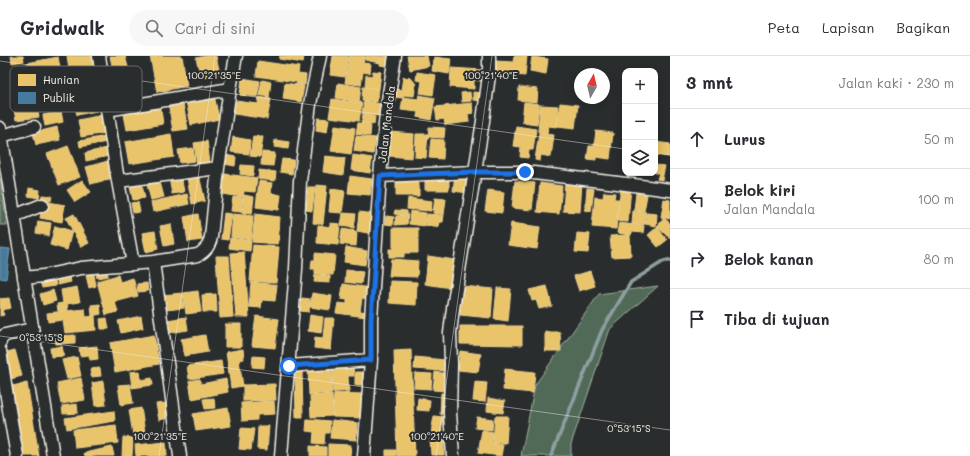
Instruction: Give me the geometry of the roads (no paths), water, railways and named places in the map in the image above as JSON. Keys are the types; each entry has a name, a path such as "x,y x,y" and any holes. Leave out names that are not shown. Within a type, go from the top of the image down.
{"street":[{"path":"98,56 100,66"},
{"path":"24,278 44,276 81,268 153,262 198,255 204,252 209,245 213,221 218,168 236,56"},
{"path":"281,456 296,269 300,181 310,104 320,56"},
{"name":"Jalan Mandala","path":"364,456 371,360 371,320 380,176 386,113 395,56"},
{"path":"452,456 450,413 452,364 450,333 476,172 489,75 489,56"},
{"path":"142,104 230,89"},
{"path":"107,112 132,264"},
{"path":"34,127 0,132 53,456"},
{"path":"118,181 218,168"},
{"path":"380,176 476,172 525,172 670,190"},
{"path":"14,216 42,206"},
{"path":"153,262 180,456"},
{"path":"0,342 5,335 32,329"},
{"path":"0,351 4,411 17,456"},
{"path":"289,366 371,360"}],"waterway":[{"path":"551,456 602,330 631,282 664,261 670,261"}]}
